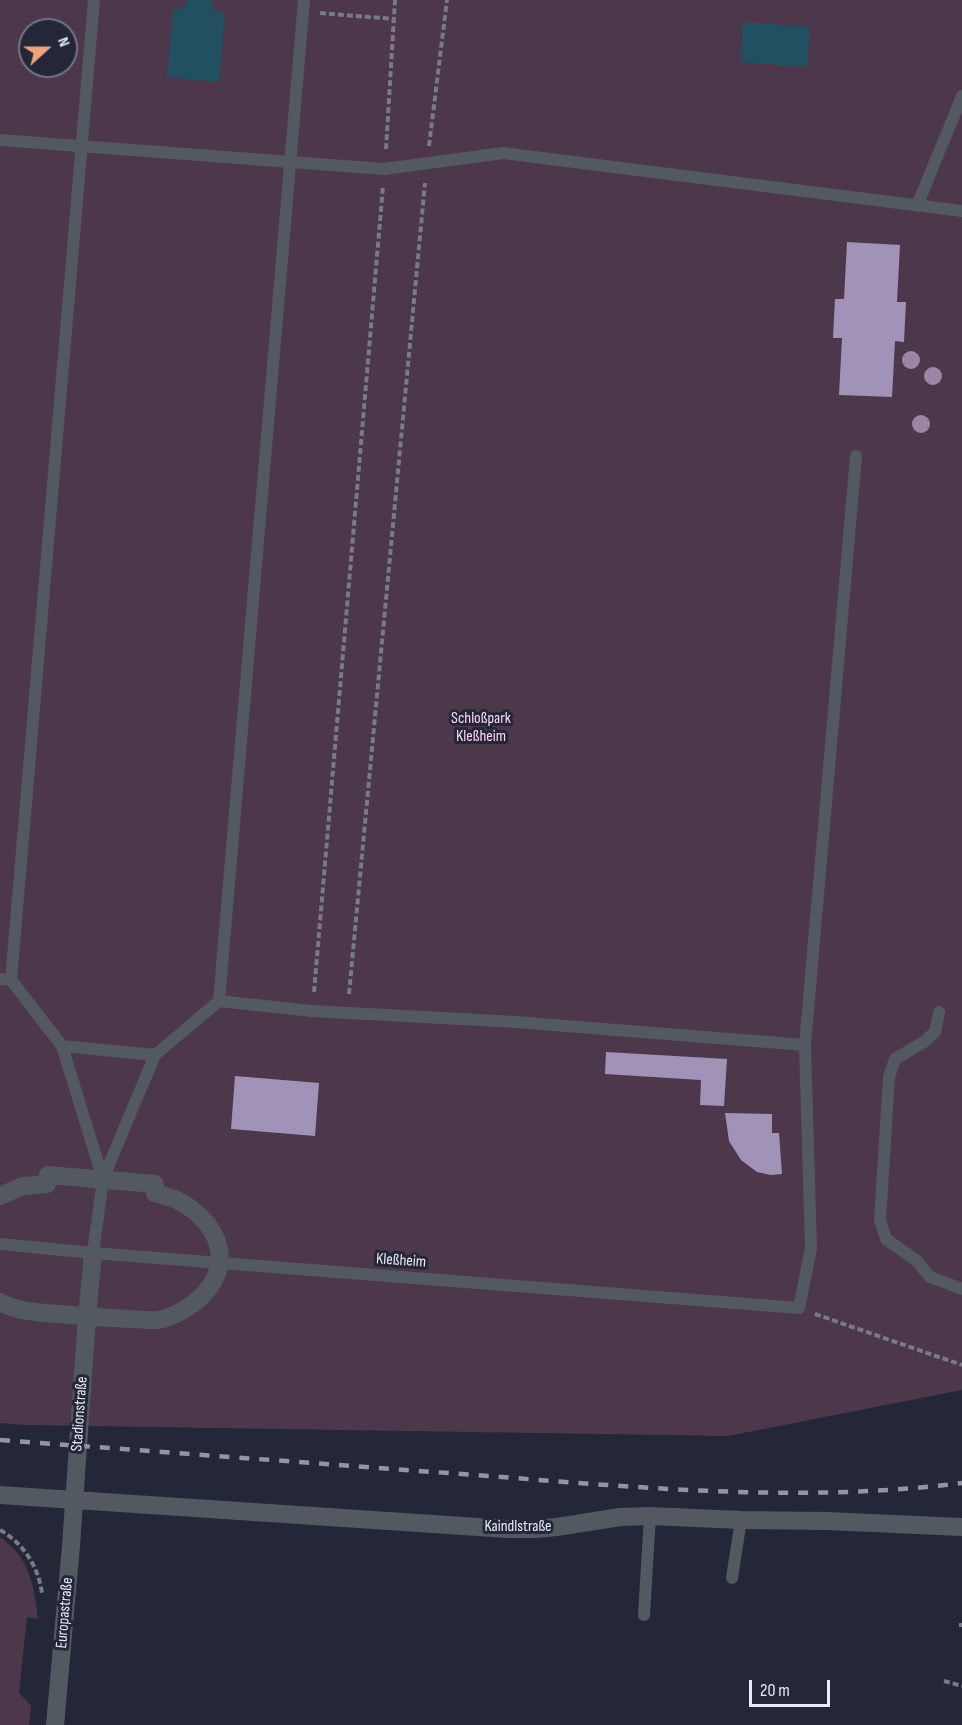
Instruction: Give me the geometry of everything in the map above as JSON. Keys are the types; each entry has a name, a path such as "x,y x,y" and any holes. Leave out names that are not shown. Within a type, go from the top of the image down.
{"street":[{"path":"0,1196 23,1186 47,1184 48,1174 155,1184 154,1193 176,1199 197,1214 212,1230 219,1247 217,1277 208,1290 198,1301 180,1312 158,1320 87,1317 9,1307 0,1302"},
{"name":"Stadionstraße","path":"74,1500 93,1253"},
{"path":"0,1496 74,1500"},
{"name":"Kaindlstraße","path":"74,1500 518,1529 557,1527 620,1517 651,1516 962,1527"},
{"name":"Europastraße","path":"55,1725 74,1500"}],"lane":[{"path":"94,0 5,980 62,1046 102,1179"},
{"path":"93,1253 102,1179 155,1054 219,1001 304,6"},
{"path":"917,206 962,96"},
{"path":"0,140 384,169 503,153 962,211"},
{"path":"799,1308 811,1248 805,1045 856,456"},
{"path":"219,1001 312,1011 527,1023 805,1045"},
{"path":"939,1012 935,1032 924,1042 895,1059 889,1077 880,1220 886,1239 917,1261 930,1277 962,1289"},
{"path":"62,1046 155,1054"},
{"name":"Kleßheim","path":"0,1244 799,1308"},
{"path":"644,1615 651,1516"},
{"path":"732,1578 741,1520"}],"path":[{"path":"312,1011 384,169 395,0"},
{"path":"347,1012 427,163 447,0"},
{"path":"304,6 394,19"},
{"path":"799,1308 962,1365"},
{"path":"0,1530 21,1545 32,1561 40,1580 44,1603"},
{"path":"944,1682 962,1686"}],"green space":[{"name":"Schloßpark Kleßheim","path":"0,0 962,0 962,1390 728,1436 0,1423"},
{"path":"0,1537 18,1554 29,1573 38,1619 27,1617 19,1693 31,1705 29,1725 0,1725"}],"water":[{"path":"188,0 210,0 214,6 214,12 225,13 219,82 167,77 173,8 183,9"},
{"path":"743,22 810,27 807,67 740,62"}],"building":[{"path":"847,242 900,245 897,302 906,302 904,342 895,341 892,397 839,395 842,338 833,338 835,299 844,299"},
{"path":"606,1052 727,1059 724,1106 700,1105 701,1080 605,1074"},
{"path":"235,1076 319,1083 315,1136 231,1129"},
{"path":"725,1113 772,1114 772,1133 779,1133 782,1174 771,1175 757,1172 741,1160 729,1141"}],"railway":[{"path":"0,1440 725,1492 843,1492 962,1483"}]}
